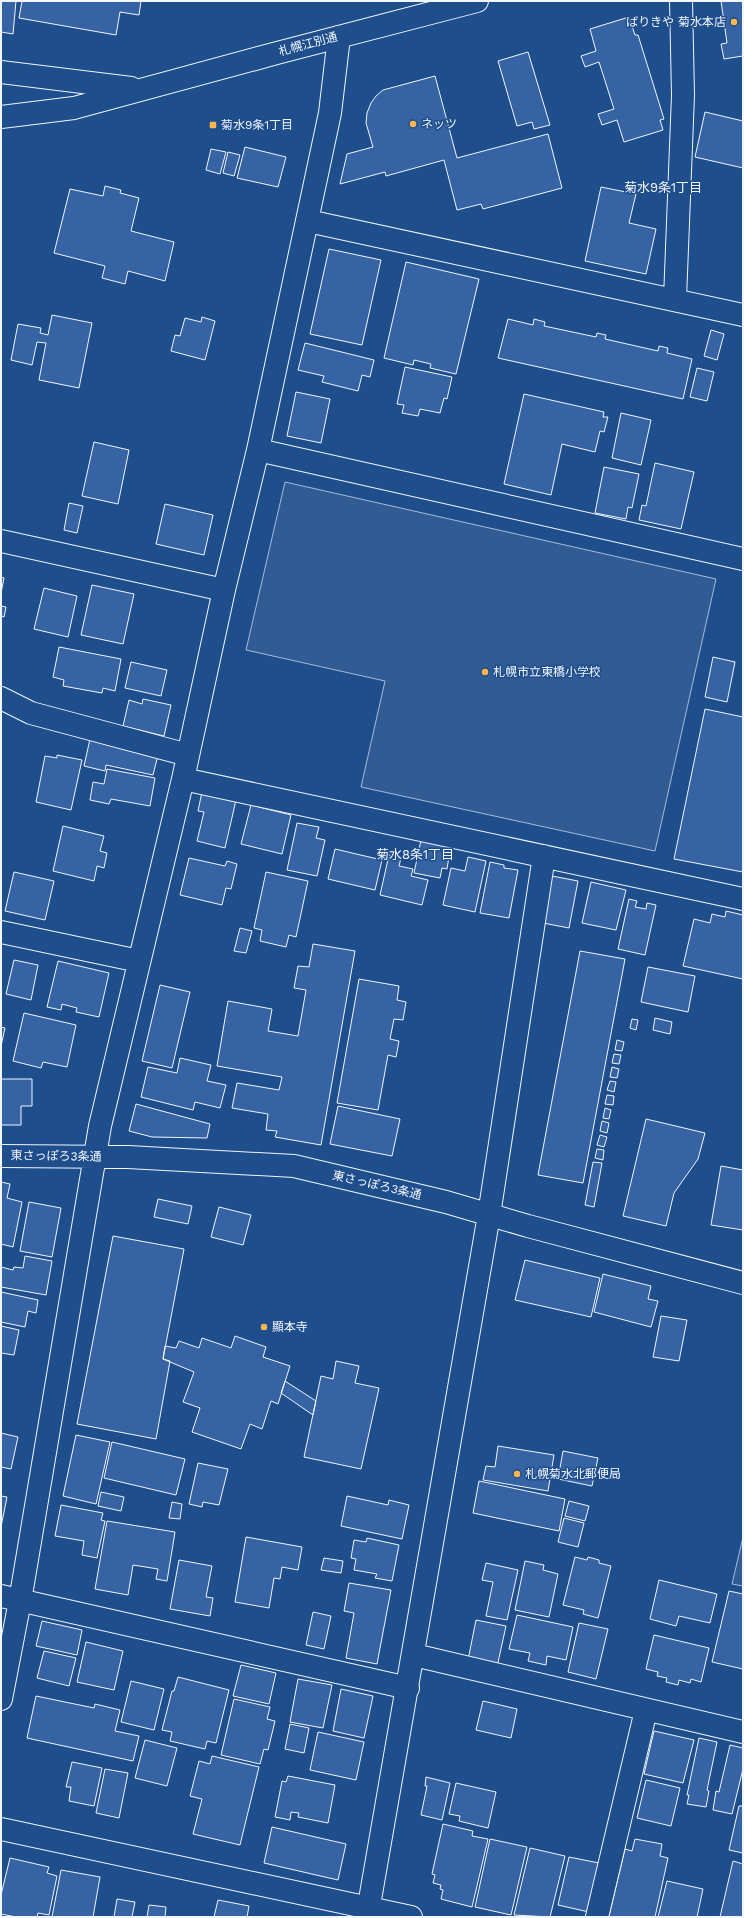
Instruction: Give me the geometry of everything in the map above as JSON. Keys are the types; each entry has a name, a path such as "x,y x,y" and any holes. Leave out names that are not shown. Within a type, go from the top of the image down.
{"main road":[{"name":"札幌江別通","path":"1,117 74,108 339,36 437,6 477,1"},
{"path":"675,299 683,95 681,1"},
{"path":"1,1699 11,1598 100,1126 183,779 224,590 258,450 330,114 339,36"},
{"name":"札幌江別通","path":"1,72 140,89"},
{"path":"308,221 675,299 743,315"},
{"path":"258,450 743,559"},
{"path":"1,541 224,590"},
{"path":"1,698 31,712 188,755"},
{"path":"183,779 743,899"},
{"path":"368,1912 414,1655 489,1215 544,856"},
{"path":"1,932 139,961"},
{"name":"東さっぽろ3条通","path":"1,1156 95,1156 294,1166 446,1202 489,1215 743,1283"},
{"path":"11,1598 408,1688"},
{"path":"414,1655 743,1732"},
{"path":"597,1917 646,1710"},
{"path":"1,1829 368,1912 411,1917"}],"shaded area":[{"name":"札幌市立東橋小学校","path":"285,482 716,579 655,851 361,787 385,681 246,650"},
{"path":"743,1537 743,1586 732,1584"}],"building":[{"path":"1,1 16,1 13,34 1,32"},
{"path":"22,1 141,1 139,15 120,12 116,35 19,18"},
{"name":"ばりきや 菊水本店","path":"721,1 743,1 743,56 724,59 721,44 727,43"},
{"path":"629,17 635,35 638,35 664,119 660,120 663,130 624,142 617,120 602,125 598,114 614,109 599,62 585,67 581,56 596,51 590,29"},
{"path":"528,52 550,125 534,129 532,122 517,126 498,61"},
{"path":"435,76 457,158 548,134 562,188 483,209 481,204 457,210 444,160 386,176 385,172 340,184 347,154 373,147 366,123 367,113 376,96 383,90"},
{"path":"705,112 743,121 743,168 695,157"},
{"path":"245,147 286,157 278,187 237,178"},
{"path":"211,149 226,152 220,174 206,170"},
{"path":"228,152 240,155 234,176 223,173"},
{"path":"105,186 121,190 120,193 139,198 131,231 174,242 165,281 128,271 125,284 102,278 105,266 54,253 70,189 103,196"},
{"path":"601,187 636,194 629,223 656,229 646,274 585,261"},
{"path":"329,249 381,260 362,345 310,334"},
{"path":"406,262 479,279 456,374 430,368 431,364 414,360 413,365 384,358"},
{"path":"52,315 92,323 79,388 39,380 46,343 37,342 32,365 11,360 18,324 41,328 40,333 48,335"},
{"path":"202,317 215,321 205,360 171,351 175,335 180,336 185,318 201,322"},
{"path":"508,319 533,325 534,319 545,322 544,326 596,337 597,333 606,335 605,339 658,351 659,346 668,348 667,353 692,359 683,399 498,358"},
{"path":"711,330 724,334 717,360 704,356"},
{"path":"305,343 374,360 370,377 362,375 358,391 322,382 324,376 298,370"},
{"path":"405,367 452,377 447,399 444,398 440,413 420,409 418,416 402,413 404,405 397,404"},
{"path":"697,368 714,372 707,401 690,397"},
{"path":"296,392 330,399 321,443 287,436"},
{"path":"524,394 604,412 603,417 608,417 604,432 600,431 595,452 562,444 551,495 504,484"},
{"path":"621,413 651,420 641,465 612,458"},
{"path":"94,442 129,450 118,504 82,496"},
{"path":"655,463 694,472 681,529 639,520 642,505 646,506"},
{"path":"604,467 639,474 632,508 628,507 626,519 595,513"},
{"path":"69,503 83,506 77,533 64,530"},
{"path":"165,504 213,515 204,555 156,544"},
{"path":"1,577 4,578 1,593"},
{"path":"92,585 134,594 123,644 81,635"},
{"path":"44,588 77,596 68,637 34,629"},
{"path":"1,606 6,607 4,617 1,616"},
{"path":"59,647 121,659 115,691 103,688 102,693 63,686 64,680 53,677"},
{"path":"713,657 735,662 727,702 705,697"},
{"path":"131,662 167,670 161,696 125,688"},
{"path":"143,699 171,705 164,736 123,726 129,700 142,704"},
{"path":"705,709 743,717 743,872 674,859"},
{"path":"90,739 158,755 153,775 106,765 105,771 84,766"},
{"path":"57,755 82,760 71,810 36,802 45,756 57,758"},
{"path":"107,769 155,778 150,806 111,799 109,804 90,800 93,782 104,784"},
{"path":"202,792 236,800 225,848 197,841 204,812 198,811"},
{"path":"251,805 291,815 282,854 241,844"},
{"path":"297,823 319,827 316,838 325,840 317,876 287,870"},
{"path":"63,826 104,836 100,851 107,853 104,868 97,866 94,881 53,871"},
{"path":"421,840 447,845 446,850 450,850 447,869 442,868 440,878 414,873"},
{"path":"335,849 382,860 375,890 328,879"},
{"path":"389,855 401,858 399,866 413,869 411,876 428,880 422,905 380,895"},
{"path":"468,857 486,861 475,912 443,905 451,868 465,871"},
{"path":"189,858 225,866 227,861 237,864 231,889 226,888 222,905 180,895"},
{"path":"490,862 504,865 504,868 518,870 509,918 480,913"},
{"path":"14,872 54,881 45,920 5,911"},
{"path":"266,872 308,881 296,937 289,935 286,947 260,941 262,930 254,928"},
{"path":"552,876 578,881 569,928 543,923"},
{"path":"591,882 626,890 616,930 582,923"},
{"path":"629,899 637,901 635,907 646,909 647,903 656,905 645,955 618,949"},
{"path":"726,911 743,915 743,979 683,966 694,919 710,923 712,914 725,917"},
{"path":"240,928 252,931 246,953 234,951"},
{"path":"313,944 355,951 321,1145 275,1137 277,1131 266,1130 268,1114 232,1108 237,1083 279,1090 282,1077 217,1066 228,1001 272,1009 268,1031 298,1036 306,990 294,988 298,966 309,967"},
{"path":"580,951 625,959 583,1183 538,1175"},
{"path":"14,960 38,965 31,1000 6,994"},
{"path":"58,961 109,973 99,1017 76,1012 77,1008 62,1004 61,1010 47,1007"},
{"path":"648,967 695,976 688,1012 641,1002"},
{"path":"359,979 399,986 397,1000 406,1002 403,1020 394,1019 390,1039 399,1041 396,1057 388,1055 378,1110 337,1103"},
{"path":"160,985 190,992 172,1068 142,1061"},
{"path":"24,1013 76,1025 67,1067 43,1062 41,1068 13,1061"},
{"path":"655,1018 672,1022 670,1034 653,1030"},
{"path":"632,1019 638,1020 636,1030 630,1028"},
{"path":"1,1027 5,1028 1,1046"},
{"path":"617,1040 624,1042 622,1051 615,1050"},
{"path":"614,1054 621,1055 619,1064 612,1063"},
{"path":"180,1058 211,1065 207,1081 226,1085 220,1108 195,1102 193,1110 141,1097 148,1067 177,1073"},
{"path":"612,1067 619,1069 617,1078 610,1077"},
{"path":"1,1079 32,1079 32,1106 21,1106 21,1125 1,1125"},
{"path":"610,1081 616,1082 614,1092 607,1090"},
{"path":"607,1095 614,1096 613,1105 605,1104"},
{"path":"136,1104 210,1124 207,1138 152,1137 129,1131"},
{"path":"338,1106 400,1119 392,1156 330,1144"},
{"path":"605,1108 611,1110 609,1119 603,1118"},
{"path":"646,1119 705,1133 698,1159 674,1193 666,1226 623,1216"},
{"path":"602,1121 609,1123 607,1133 600,1131"},
{"path":"600,1135 607,1137 604,1147 597,1145"},
{"path":"597,1149 604,1150 603,1160 595,1158"},
{"path":"593,1162 602,1163 594,1207 585,1205"},
{"path":"721,1166 743,1170 743,1230 711,1225"},
{"path":"1,1182 10,1184 7,1198 22,1202 13,1247 1,1244"},
{"path":"158,1199 192,1206 188,1224 154,1217"},
{"path":"29,1202 61,1208 52,1257 20,1251"},
{"path":"219,1207 251,1215 243,1245 211,1237"},
{"path":"113,1236 184,1249 163,1359 170,1361 156,1439 77,1424"},
{"path":"25,1256 52,1261 46,1295 1,1287 1,1267 13,1270 14,1267 23,1268"},
{"path":"525,1260 600,1278 591,1317 515,1300"},
{"path":"603,1274 651,1286 648,1299 658,1301 651,1327 594,1312"},
{"path":"1,1292 38,1300 36,1313 28,1311 25,1327 1,1322"},
{"path":"661,1316 687,1320 679,1361 653,1357"},
{"path":"1,1326 19,1330 14,1355 1,1353"},
{"path":"235,1336 266,1347 263,1357 290,1366 278,1404 271,1401 262,1429 250,1424 241,1449 192,1432 200,1408 183,1402 194,1372 163,1359 165,1346 176,1348 179,1341 199,1348 202,1338 231,1348"},
{"path":"336,1361 359,1366 355,1383 379,1388 361,1469 304,1457 321,1376 333,1379"},
{"path":"285,1381 316,1401 313,1415 281,1393"},
{"path":"1,1433 18,1437 11,1469 1,1467"},
{"path":"76,1435 110,1442 96,1504 63,1496"},
{"path":"112,1442 185,1459 176,1495 104,1478"},
{"name":"札幌菊水北郵便局","path":"498,1446 554,1455 548,1491 483,1480 486,1466 495,1467"},
{"path":"563,1451 598,1458 592,1486 558,1479"},
{"path":"198,1463 228,1469 219,1505 203,1502 202,1507 189,1504"},
{"path":"479,1481 565,1499 559,1531 473,1513"},
{"path":"101,1492 124,1497 121,1511 98,1506"},
{"path":"1,1496 7,1497 1,1527"},
{"path":"347,1496 388,1505 389,1500 409,1505 402,1539 341,1526"},
{"path":"569,1501 589,1506 585,1521 565,1516"},
{"path":"172,1502 182,1504 180,1519 169,1518"},
{"path":"61,1505 103,1513 101,1520 105,1521 97,1558 82,1555 84,1541 55,1536"},
{"path":"564,1518 584,1523 578,1547 558,1542"},
{"path":"107,1521 175,1532 167,1581 156,1579 158,1569 133,1565 128,1595 95,1589"},
{"path":"246,1537 302,1547 298,1570 282,1567 280,1579 274,1578 269,1608 235,1602"},
{"path":"367,1538 399,1545 392,1581 375,1578 377,1574 354,1570 356,1559 351,1558 354,1540 366,1542"},
{"path":"575,1557 587,1560 588,1557 599,1560 599,1563 611,1566 598,1618 583,1614 584,1610 563,1605"},
{"path":"324,1558 343,1561 341,1573 321,1570"},
{"path":"179,1560 212,1566 206,1597 213,1598 210,1616 170,1609"},
{"path":"525,1561 544,1565 543,1570 558,1574 549,1617 515,1610"},
{"path":"486,1563 518,1570 507,1620 486,1616 493,1582 482,1580"},
{"path":"659,1580 717,1594 710,1623 679,1616 676,1626 650,1619"},
{"path":"349,1583 391,1590 377,1664 346,1658 354,1613 344,1611"},
{"path":"729,1591 743,1594 743,1669 712,1662"},
{"path":"313,1612 331,1616 324,1649 306,1645"},
{"path":"517,1615 573,1627 566,1660 547,1656 546,1665 528,1661 530,1653 509,1649"},
{"path":"476,1620 506,1626 497,1667 468,1660"},
{"path":"42,1621 82,1630 77,1655 36,1646"},
{"path":"579,1623 608,1629 596,1679 568,1672"},
{"path":"654,1635 709,1648 701,1682 691,1679 690,1683 679,1680 678,1685 666,1682 667,1678 657,1676 658,1672 646,1669"},
{"path":"86,1642 123,1651 114,1690 77,1682"},
{"path":"44,1651 76,1658 69,1686 37,1678"},
{"path":"241,1665 276,1673 269,1704 233,1696"},
{"path":"178,1677 229,1690 216,1743 207,1741 205,1749 170,1741 172,1732 162,1730 172,1691 174,1691"},
{"path":"298,1679 332,1685 323,1728 290,1722"},
{"path":"131,1681 164,1689 154,1730 121,1722"},
{"path":"341,1689 373,1696 364,1738 333,1731"},
{"path":"36,1696 94,1708 95,1704 120,1710 115,1731 139,1736 133,1761 27,1738"},
{"path":"234,1699 270,1707 267,1719 275,1721 268,1750 264,1749 260,1764 221,1755"},
{"path":"483,1701 517,1709 511,1738 476,1730"},
{"path":"290,1724 309,1728 304,1753 285,1749"},
{"path":"654,1731 694,1740 683,1783 644,1774"},
{"path":"318,1732 364,1742 356,1780 310,1770"},
{"path":"699,1738 717,1742 707,1790 709,1791 706,1807 687,1804 689,1795 687,1795"},
{"path":"145,1740 177,1748 167,1786 135,1778"},
{"path":"730,1745 743,1748 743,1769 732,1814 713,1810 716,1791 719,1792"},
{"path":"212,1756 259,1767 240,1845 193,1834 202,1799 190,1796 199,1761 210,1764"},
{"path":"72,1762 102,1768 94,1806 69,1801 71,1787 66,1787"},
{"path":"105,1769 128,1773 119,1818 96,1813"},
{"path":"288,1776 335,1785 328,1823 298,1817 299,1813 291,1812 290,1820 275,1817 282,1781 286,1782"},
{"path":"426,1777 450,1783 442,1820 421,1815 427,1786 425,1786"},
{"path":"646,1780 680,1788 671,1826 637,1818"},
{"path":"456,1783 496,1792 488,1828 459,1821 460,1816 449,1814"},
{"path":"739,1806 743,1806 743,1853 729,1850"},
{"path":"443,1824 473,1831 472,1836 488,1839 472,1907 441,1899 443,1890 440,1889 441,1885 433,1883 435,1875 432,1874"},
{"path":"272,1827 346,1844 338,1880 264,1863"},
{"path":"490,1839 527,1847 511,1915 475,1907"},
{"path":"635,1839 662,1844 660,1856 668,1858 655,1917 611,1917 609,1916 625,1849 632,1851"},
{"path":"530,1848 565,1856 550,1917 514,1915"},
{"path":"569,1857 599,1863 589,1912 558,1905"},
{"path":"10,1858 49,1867 47,1873 57,1876 49,1915 38,1913 37,1917 16,1917 1,1914 1,1895"},
{"path":"733,1861 743,1864 743,1917 720,1917"},
{"path":"61,1870 100,1877 93,1917 52,1917"},
{"path":"667,1881 703,1889 697,1917 658,1917"},
{"path":"117,1899 135,1902 132,1917 114,1917"},
{"path":"218,1900 249,1906 247,1917 214,1917"},
{"path":"149,1905 166,1907 165,1917 147,1917"}],"place":[{"name":"ばりきや 菊水本店","path":"734,22"},
{"name":"ネッツ","path":"413,124"},
{"name":"菊水9条1丁目","path":"213,125"},
{"name":"札幌市立東橋小学校","path":"485,672"},
{"name":"顯本寺","path":"264,1327"},
{"name":"札幌菊水北郵便局","path":"517,1474"}],"district":[{"name":"菊水9条1丁目","path":"663,187"},
{"name":"菊水8条1丁目","path":"415,854"}]}
